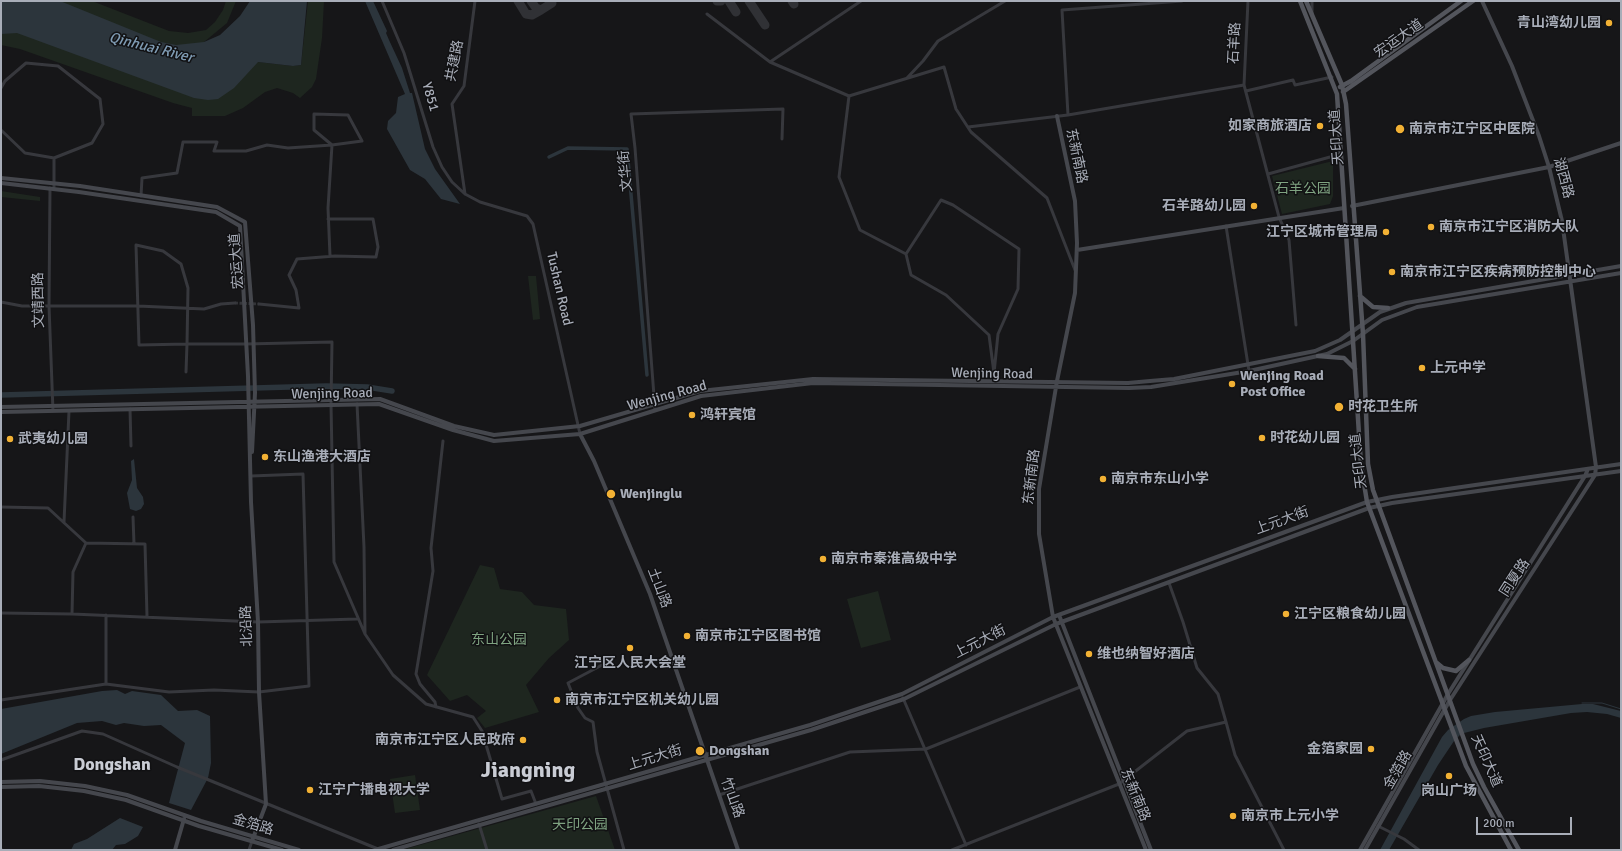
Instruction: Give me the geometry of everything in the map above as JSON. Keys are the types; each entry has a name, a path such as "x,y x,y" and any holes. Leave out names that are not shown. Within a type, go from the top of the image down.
{"main road":[{"name":"天印大道","path":"1300,1 1344,91 1363,334 1368,464 1375,500 1464,739 1484,787 1519,850"},
{"name":"天印大道","path":"1306,1 1312,23 1337,94 1362,471 1367,502 1443,703 1456,743 1477,789 1511,850"},
{"name":"宏运大道","path":"1336,88 1461,1"},
{"name":"宏运大道","path":"1337,94 1344,91 1473,1"},
{"name":"湖西路","path":"1482,1 1512,66 1539,136 1549,167 1562,220 1596,468"},
{"name":"东新南路","path":"1056,116 1075,200 1077,250 1075,293 1057,384 1039,489 1039,534 1053,617 1080,687 1151,850"},
{"path":"1352,206 1549,167 1621,143"},
{"name":"宏运大道","path":"1,178 216,212 240,226 248,405"},
{"name":"宏运大道","path":"1,183 53,187 80,186 217,207 245,222 256,393 251,476"},
{"path":"1077,250 1279,217 1344,208"},
{"name":"Wenjing Road","path":"1,412 53,409 255,405 380,399 454,426 494,434 580,426 701,396 813,383 1057,384 1150,382 1315,351 1327,347 1388,308 1424,299 1621,266"},
{"name":"Wenjing Road","path":"1057,384 1129,388 1151,387 1249,371 1318,356 1339,349 1382,320 1417,307 1621,273"},
{"path":"1360,295 1362,300 1372,307 1388,308"},
{"path":"1318,356 1344,358 1356,370"},
{"name":"Wenjing Road","path":"331,401 357,404 379,404 452,430 494,441 580,434 654,407"},
{"name":"Wenjing Road","path":"1,407 69,411 248,405"},
{"name":"北沿路","path":"248,405 251,513 258,622 259,692 266,804 253,839"},
{"name":"土山路","path":"580,434 594,461 650,594 704,754"},
{"name":"上元大街","path":"377,849 606,784 704,754 810,725 902,694 1053,617 1367,502 1621,464"},
{"name":"同夏路","path":"1450,700 1595,475 1596,468"},
{"name":"同夏路","path":"1443,703 1588,469"},
{"name":"上元大街","path":"393,850 707,761 811,730 904,699 1056,624 1369,508 1621,471"},
{"name":"东新南路","path":"1059,615 1146,850"},
{"path":"1436,662 1443,668 1456,671 1469,660"},
{"name":"金箔路","path":"1365,850 1450,700"},
{"name":"金箔路","path":"1360,850 1443,703"},
{"name":"竹山路","path":"704,754 738,850"},
{"path":"1,782 40,781 85,786 127,795 200,823"},
{"path":"1,787 39,786 84,791 126,800 200,823"},
{"path":"175,850 184,819"},
{"name":"金箔路","path":"200,823 253,839 299,850"},
{"name":"金箔路","path":"253,839 282,850"}],"street":[{"name":"Y851","path":"382,1 404,53 433,147 442,167 452,182 465,194"},
{"name":"共建路","path":"465,194 452,104 464,86 475,1"},
{"path":"770,62 861,1"},
{"path":"906,79 924,61 938,41 1005,1"},
{"path":"1068,115 1062,10 1182,1"},
{"name":"石羊路","path":"1244,85 1248,1"},
{"path":"1312,1 1312,23"},
{"path":"706,14 770,62 849,96 944,67 956,109 971,132 1047,198 1076,272"},
{"path":"1,88 5,81 26,63 58,66 100,99 102,124 92,143 54,158 25,154 1,130"},
{"path":"1246,91 1293,80 1295,85 1332,77"},
{"path":"968,127 1068,115 1244,85 1279,217 1289,240 1296,325"},
{"path":"849,96 839,177 860,230 906,254 911,276 946,295 988,335 994,373 998,334 1018,289 1019,249 953,205 941,200 906,254"},
{"name":"文华街","path":"654,407 635,148 631,114 783,109 782,139"},
{"path":"141,196 142,178 177,172 183,142 217,142 214,151 246,151 267,145 288,148 332,145 362,141 348,115 314,114 314,130 332,145"},
{"path":"330,256 328,219 332,145"},
{"path":"1268,174 1341,154"},
{"name":"文靖西路","path":"53,409 49,306 54,158"},
{"name":"Tushan Road","path":"465,194 480,202 527,216 534,224 580,426 580,434"},
{"path":"259,304 299,308 296,290 289,275 297,259 330,256 376,257 378,247 373,219 328,219"},
{"path":"1226,226 1249,371"},
{"path":"186,372 187,344 187,308 188,288 181,264 163,251 136,245 139,345 187,344 253,344 332,342 331,401 334,562 357,619 365,634 393,675 426,704 473,717 482,731 502,799 532,791 536,804"},
{"path":"1,302 22,306 138,306 204,309 221,304 235,303"},
{"path":"357,404 364,547 365,634"},
{"path":"130,408 131,446"},
{"path":"64,522 69,411"},
{"path":"436,707 435,702 420,684 416,674 433,571 431,548 443,441"},
{"path":"1,700 106,684 169,692 259,692 309,686 303,474 251,476"},
{"path":"1,507 48,508 86,543 145,544 147,616"},
{"path":"133,517 134,544"},
{"path":"72,614 73,572 86,543"},
{"path":"1170,583 1197,668 1218,694 1235,755 1284,850"},
{"path":"1,613 147,616 258,622 357,619"},
{"path":"106,615 106,684"},
{"path":"604,664 568,683 578,708 586,718 593,722 597,752 624,850"},
{"path":"719,795 850,752 926,750 1080,687"},
{"path":"902,694 966,845"},
{"path":"952,850 1121,782 1187,730 1226,722"},
{"path":"1,760 82,730 102,734 210,781 377,849"},
{"path":"478,820 486,850"},
{"path":"1378,826 1404,838 1419,850"},
{"path":"249,850 253,839"}],"green space":[{"path":"1,1 92,1 169,31 188,33 206,30 215,22 223,10 226,1 236,1 227,23 204,42 258,62 293,66 301,65 308,1 324,1 322,38 316,79 312,87 300,98 293,93 277,88 265,92 243,108 225,116 192,116 192,108 173,103 20,49 1,45"},
{"name":"石羊公园","path":"1333,161 1333,196 1330,204 1282,214 1272,176"},
{"path":"1,191 40,197 40,201 1,197"},
{"path":"528,276 536,276 540,319 533,320"},
{"name":"东山公园","path":"480,565 494,568 500,589 522,592 534,605 566,609 569,640 549,658 526,685 539,712 485,728 477,718 486,711 467,695 450,701 427,675"},
{"path":"878,591 891,640 861,648 847,599"},
{"path":"415,775 420,810 395,813 390,779"},
{"name":"天印公园","path":"596,796 615,850 402,850"}],"water":[{"name":"Qinhuai River","path":"1,1 60,1 161,42 176,45 204,42 220,35 240,16 250,1 307,1 301,65 293,66 258,62 234,88 218,99 208,100 194,98 17,33 1,34"},
{"path":"365,1 373,1 402,68 410,93 412,93 425,149 435,169 460,204 441,199 425,179 410,170 387,129 388,121 396,113 398,97 405,94"},
{"path":"134,459 137,488 143,497 144,504 141,509 136,511 130,509 127,493 132,480 131,461"},
{"path":"117,690 125,694 132,691 161,695 178,711 197,710 210,716 211,763 208,778 191,810 169,803 185,743 161,725 144,726 124,723 116,725 102,721 77,723 1,754 1,709 102,691"},
{"path":"1593,704 1621,711 1621,718 1607,714 1587,712 1571,713 1484,728 1460,735 1454,741 1438,765 1389,850 1380,850 1442,737 1448,730 1471,716 1495,712"},
{"path":"120,818 143,827 138,836 125,844 116,845 112,850 71,850 74,844 87,839"}],"waterway":[{"path":"549,157 568,148 627,149 647,375"},
{"path":"1,395 326,386 367,387 392,391"},
{"path":"1582,703 1602,703 1621,709"}],"taxiway":[{"path":"518,1 526,14 532,15 541,10"},
{"path":"531,1 536,8 541,10 552,3"},
{"path":"729,1 736,12"},
{"path":"749,1 765,25"}],"tunnel":[{"path":"235,303 259,304"}],"place":[{"name":"青山湾幼儿园","path":"1609,23"},
{"name":"如家商旅酒店","path":"1320,126"},
{"name":"南京市江宁区中医院","path":"1400,129"},
{"name":"石羊路幼儿园","path":"1254,206"},
{"name":"南京市江宁区消防大队","path":"1431,227"},
{"name":"江宁区城市管理局","path":"1386,232"},
{"name":"南京市江宁区疾病预防控制中心","path":"1392,272"},
{"name":"上元中学","path":"1422,368"},
{"name":"Wenjing Road Post Office","path":"1232,384"},
{"name":"时花卫生所","path":"1339,407"},
{"name":"鸿轩宾馆","path":"692,415"},
{"name":"时花幼儿园","path":"1262,438"},
{"name":"武夷幼儿园","path":"10,439"},
{"name":"东山渔港大酒店","path":"265,457"},
{"name":"南京市东山小学","path":"1103,479"},
{"name":"Wenjinglu","path":"611,494"},
{"name":"南京市秦淮高级中学","path":"823,559"},
{"name":"江宁区粮食幼儿园","path":"1286,614"},
{"name":"南京市江宁区图书馆","path":"687,636"},
{"name":"江宁区人民大会堂","path":"630,648"},
{"name":"维也纳智好酒店","path":"1089,654"},
{"name":"南京市江宁区机关幼儿园","path":"557,700"},
{"name":"南京市江宁区人民政府","path":"523,740"},
{"name":"金箔家园","path":"1371,749"},
{"name":"Dongshan","path":"700,751"},
{"name":"岗山广场","path":"1449,776"},
{"name":"江宁广播电视大学","path":"310,790"},
{"name":"南京市上元小学","path":"1233,816"}],"district":[{"name":"Dongshan","path":"112,765"},
{"name":"Jiangning","path":"528,771"}]}
